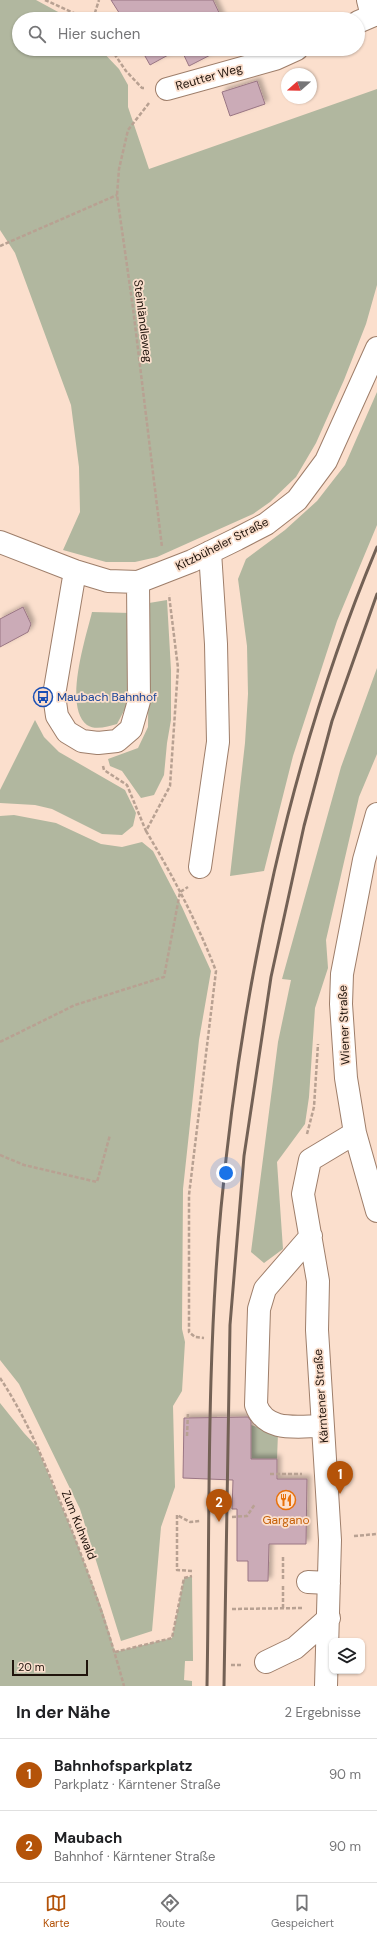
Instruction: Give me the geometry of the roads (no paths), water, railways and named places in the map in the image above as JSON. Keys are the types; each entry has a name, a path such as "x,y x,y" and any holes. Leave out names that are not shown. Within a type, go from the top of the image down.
{"street":[{"name":"Reutter Weg","path":"166,89 282,56"},
{"name":"Kitzbüheler Straße","path":"0,542 31,547 75,571 108,581 138,582 192,562 266,524 297,500 326,461 377,348"},
{"path":"200,867 218,742 216,644 210,552"},
{"path":"75,571 54,695 57,716 67,732 82,741 98,743 116,741 131,729 139,701 138,582"},
{"name":"Wiener Straße","path":"377,814 364,860 342,974 341,1004 346,1078 355,1133 377,1211"},
{"name":"Kärntener Straße","path":"326,1686 329,1618 328,1510 317,1330 318,1281 303,1194 310,1160 355,1133"},
{"path":"311,1236 265,1289 260,1309 256,1405 259,1413 267,1422 278,1426 322,1426"},
{"path":"308,1582 329,1583"},
{"path":"256,1664 295,1648 329,1618"}],"railway":[{"path":"207,1686 211,1387 216,1268 230,1124 242,1040 274,872 295,788 319,706 346,626 377,547"},
{"path":"224,1686 230,1325 244,1156 271,977 304,826 332,721 377,594"}],"place":[{"name":"Maubach Bahnhof","path":"43,697"},
{"name":"Bahnhofsparkplatz","path":"340,1494"},
{"name":"Gargano","path":"286,1500"},
{"name":"Maubach","path":"219,1522"}]}
